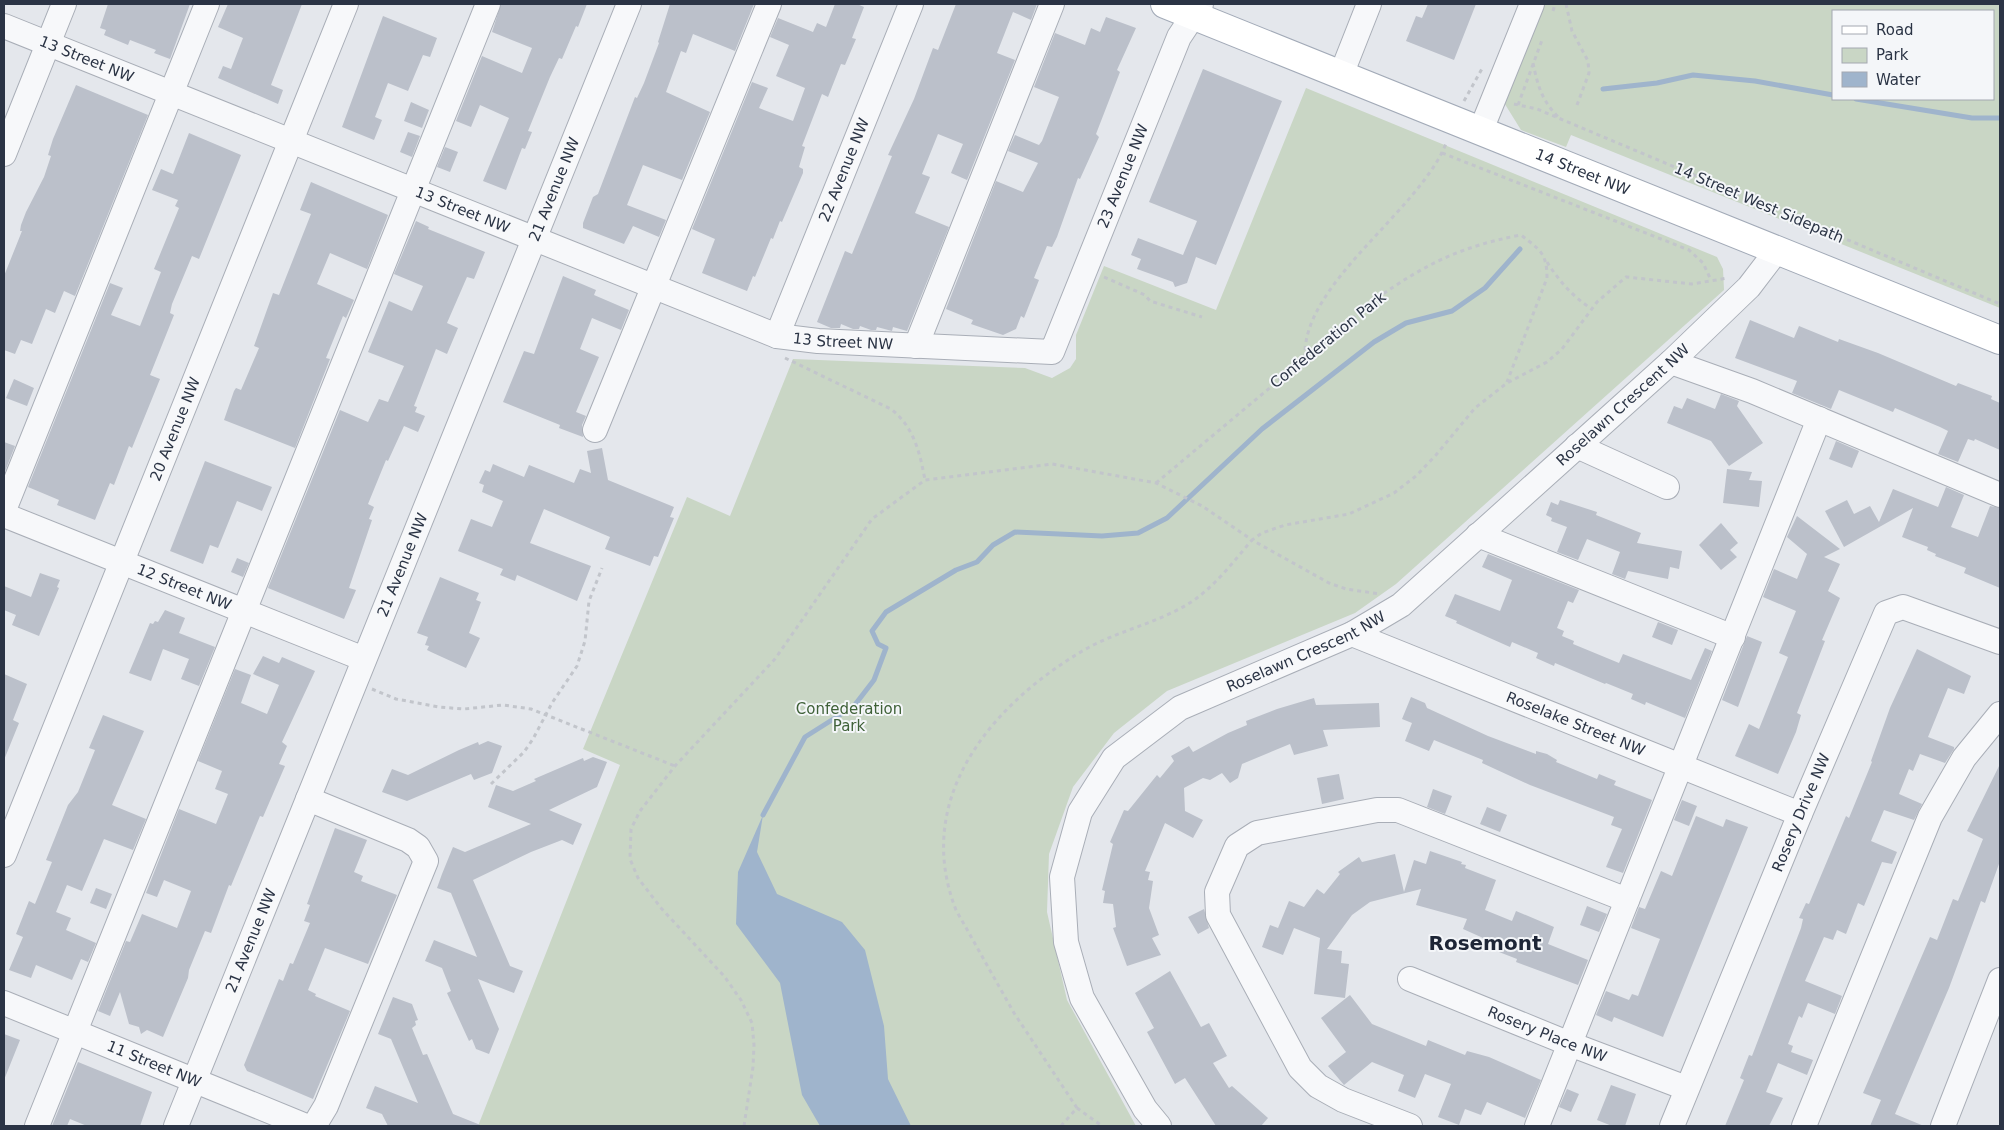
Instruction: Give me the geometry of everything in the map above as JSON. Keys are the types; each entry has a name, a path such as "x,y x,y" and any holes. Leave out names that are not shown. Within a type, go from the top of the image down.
{"main road":[{"name":"14 Street NW","path":"1165,4 1198,10 1342,75 2000,340"}],"street":[{"path":"4,154 64,4"},
{"path":"4,510 207,4"},
{"name":"20 Avenue NW","path":"4,855 346,4"},
{"path":"37,1126 488,4"},
{"name":"21 Avenue NW","path":"176,1126 629,4"},
{"path":"595,430 769,4"},
{"name":"22 Avenue NW","path":"778,345 911,4"},
{"path":"916,346 1052,4"},
{"path":"1342,75 1369,4"},
{"path":"1481,130 1542,8"},
{"name":"23 Avenue NW","path":"1052,352 1179,37 1198,10"},
{"name":"13 Street NW","path":"4,26 654,286 778,345 818,341 1052,352"},
{"name":"Roselawn Crescent NW","path":"1159,1126 1140,1101 1082,998 1066,942 1062,877 1080,812 1114,758 1180,708 1352,634 1400,605 1671,362 1749,287 1778,249"},
{"path":"1671,362 1752,391 2000,495"},
{"path":"1537,1126 1819,420"},
{"path":"1577,446 1667,487"},
{"name":"12 Street NW","path":"4,515 364,659"},
{"path":"1478,535 1733,637"},
{"name":"Rosery Drive NW","path":"1672,1126 1800,814 1886,613 1903,607 2000,642"},
{"name":"Roselake Street NW","path":"1352,634 1800,814"},
{"path":"1804,1126 1930,817 1964,758 2000,714"},
{"path":"308,799 408,840 418,847 426,861 326,1106 314,1126"},
{"path":"1410,1126 1343,1100 1318,1086 1300,1068 1218,915 1217,892 1236,846 1256,833 1377,810 1398,810 1626,900"},
{"name":"Rosery Place NW","path":"1410,978 1570,1044 1686,1088"},
{"path":"1943,1126 2000,980"},
{"name":"11 Street NW","path":"4,1003 306,1126"}],"path":[{"path":"1542,8 1556,4"},
{"path":"1566,4 1572,31 1588,61 1589,73 1576,105"},
{"path":"1543,37 1533,62 1538,84 1545,102 1560,119"},
{"name":"14 Street West Sidepath","path":"1533,62 1518,105 1537,109 2000,304"},
{"path":"1305,359 1307,337 1324,300 1345,271 1399,211 1442,154 1689,250 1703,263 1711,280"},
{"name":"Confederation Park","path":"1156,483 1376,299 1434,262 1476,245 1521,236 1541,251 1547,262"},
{"path":"1547,262 1556,276 1576,298 1592,309"},
{"path":"1507,382 1547,278 1547,262"},
{"path":"1099,275 1146,295 1150,301 1202,317"},
{"path":"744,1126 753,1067 752,1023 741,1000 724,976 661,908 638,878 630,859 629,839 634,820 675,766 775,658 872,519 925,480 1052,464 1156,483 1202,506 1252,540 1262,533 1285,525 1349,514 1383,499 1416,476 1475,408 1507,382 1554,356 1575,333 1607,292 1626,277 1692,284 1728,278 1749,287"},
{"path":"778,345 793,363 891,409 900,416 915,439 925,480"},
{"path":"491,784 524,752 582,654 589,602 602,568"},
{"path":"364,659 368,688 396,698 423,705 464,709 516,706 547,715 675,766"},
{"path":"1061,1126 1077,1108 1102,1126"}],"green space":[{"path":"1543,4 2000,4 2000,308 1571,135 1566,147 1521,130 1503,101"},
{"name":"Confederation Park","path":"1306,88 1717,257 1723,269 1724,290 1396,584 1355,613 1167,691 1114,733 1073,787 1049,854 1047,912 1067,1000 1136,1126 478,1126 620,765 583,749 687,497 730,516 793,359 1025,368 1052,378 1070,368 1076,359 1076,335 1104,266 1216,310"}],"water":[{"path":"763,815 757,852 777,894 842,922 865,950 884,1026 888,1079 911,1126 820,1126 802,1095 780,983 736,924 738,872"}],"building":[{"path":"108,4 190,4 170,59 154,53 156,50 130,40 128,45 104,35 106,30 100,28"},
{"path":"228,4 302,4 271,85 283,90 278,104 218,78 223,66 231,69 243,38 218,27"},
{"path":"501,4 587,4 562,59 559,58 550,77 528,131 532,132 525,149 522,148 506,190 483,181 509,118 480,105 471,127 456,121 482,56 522,73 532,48 492,32"},
{"path":"670,4 754,4 735,51 693,34 686,53 681,51 666,92 710,112 682,180 643,165 627,205 666,220 659,237 633,226 624,244 583,228 583,223 593,197 598,194 635,97 637,98 644,83 659,43"},
{"path":"835,4 857,4 864,7 852,38 856,39 845,65 841,64 828,97 822,94 802,146 805,147 799,167 803,169 803,173 782,222 780,221 773,239 771,238 755,277 753,276 747,291 702,273 715,239 692,229 752,82 768,88 759,108 793,121 805,88 776,76 789,45 770,37 778,18 813,32 817,23 826,27"},
{"path":"956,4 1037,4 1031,20 1013,12 997,53 1015,60 967,180 951,173 963,144 938,134 922,174 930,177 915,213 949,227 907,331 893,327 892,331 877,327 876,330 871,330 860,326 859,329 853,329 841,324 840,328 831,328 817,322 845,251 852,254 892,156 888,155 914,99 933,48 938,50"},
{"path":"1428,4 1476,4 1454,60 1406,41 1416,16 1422,18"},
{"path":"383,16 437,38 430,57 423,55 408,91 388,83 375,117 382,120 374,140 342,127"},
{"path":"1106,17 1136,28 1117,70 1120,72 1096,134 1099,137 1080,179 1078,178 1057,237 1052,247 1047,246 1034,278 1039,280 1024,318 1021,316 1016,329 1003,335 971,324 973,320 946,309 996,181 1023,192 1038,163 1008,151 1015,135 1039,145 1042,141 1059,97 1034,87 1055,33 1085,45 1091,28 1100,32"},
{"path":"1203,69 1282,101 1216,265 1196,257 1187,283 1175,287 1173,282 1137,269 1141,259 1131,255 1138,238 1183,255 1197,221 1149,202"},
{"path":"76,85 148,115 75,296 64,291 55,313 46,309 32,344 21,340 15,354 4,350 4,276 22,231 20,231 21,225 26,212 44,177 51,156 48,155 53,139"},
{"path":"411,102 429,110 422,128 404,121"},
{"path":"408,132 420,136 412,157 400,152"},
{"path":"189,133 241,155 199,259 192,256 172,304 170,313 174,315 150,375 160,379 132,448 129,446 114,485 110,483 95,520 57,505 59,500 28,487 110,283 123,288 111,315 140,326 161,272 154,269 179,208 175,206 178,200 152,190 161,169 173,174"},
{"path":"445,147 458,152 450,172 437,167"},
{"path":"311,182 388,215 367,269 330,253 317,284 354,300 346,318 343,316 326,358 330,359 295,448 224,420 234,391 236,388 241,390 259,348 254,346 273,293 279,295 311,214 300,210"},
{"path":"416,221 429,227 428,229 485,252 474,279 467,277 447,323 458,328 447,354 436,349 414,406 417,407 415,412 425,416 418,432 404,426 388,461 386,460 368,504 374,507 369,519 372,520 349,588 356,590 344,619 268,588 340,410 368,422 379,399 388,402 404,366 368,352 389,301 412,311 423,286 394,274"},
{"path":"563,276 596,290 594,295 629,310 621,330 592,318 580,349 599,357 576,412 586,416 582,425 583,437 559,428 560,425 503,402 524,351 534,354"},
{"path":"1750,320 1794,338 1799,326 1838,342 1839,339 1878,353 1956,386 1958,383 1992,396 1991,399 2000,403 2000,450 1975,439 1974,441 1968,439 1958,462 1938,454 1948,431 1895,408 1893,412 1839,390 1831,409 1792,393 1797,381 1735,358"},
{"path":"14,379 34,388 27,406 6,398"},
{"path":"1721,394 1739,401 1737,406 1763,443 1729,466 1711,441 1667,423 1674,406 1682,409 1687,398 1715,409"},
{"path":"1836,441 1859,451 1852,468 1829,459"},
{"path":"4,442 15,446 4,474"},
{"path":"602,448 608,480 674,507 670,517 674,518 658,557 654,556 650,566 605,549 610,537 544,509 530,543 591,566 577,601 517,575 515,581 500,575 503,569 458,551 471,519 492,527 503,501 482,492 484,485 479,483 485,470 490,472 493,464 524,477 529,465 574,483 580,469 591,473 587,451"},
{"path":"205,461 272,487 262,511 237,501 218,548 210,545 203,564 170,551"},
{"path":"1727,469 1752,472 1749,480 1762,481 1759,507 1723,503"},
{"path":"1946,487 1964,495 1951,527 1978,537 1990,506 2000,508 2000,588 1964,573 1966,568 1935,556 1936,554 1927,550 1928,547 1902,537 1913,508 1844,547 1825,511 1847,500 1854,514 1870,506 1879,522 1893,489 1938,507"},
{"path":"1560,500 1597,512 1596,515 1641,533 1637,543 1682,551 1679,569 1670,567 1668,579 1628,571 1625,579 1612,574 1620,552 1587,539 1578,560 1557,552 1567,527 1551,521 1552,518 1546,515 1551,502 1558,505"},
{"path":"1797,516 1840,549 1824,557 1840,564 1828,591 1840,598 1822,640 1825,641 1797,713 1801,715 1796,732 1778,774 1735,756 1749,724 1759,729 1788,657 1779,653 1796,611 1763,597 1774,569 1797,579 1807,554 1787,537"},
{"path":"1721,523 1738,543 1730,550 1737,557 1721,570 1699,545"},
{"path":"1488,554 1579,590 1573,603 1568,601 1557,628 1564,631 1562,636 1574,641 1573,644 1619,663 1623,654 1691,680 1705,648 1712,651 1685,718 1646,702 1645,705 1631,699 1633,694 1555,663 1554,666 1536,658 1538,653 1512,642 1510,647 1456,623 1457,621 1445,616 1455,594 1500,611 1512,580 1482,567"},
{"path":"237,558 249,563 243,577 231,572"},
{"path":"40,573 60,580 57,587 59,588 39,636 12,625 16,615 4,610 4,586 31,597"},
{"path":"440,577 479,593 476,600 481,602 469,633 480,638 466,668 427,650 429,646 425,645 428,637 417,633"},
{"path":"165,610 185,618 179,633 215,647 199,686 181,679 189,659 163,649 151,681 129,673 150,623 158,622"},
{"path":"1658,622 1678,630 1672,645 1652,637"},
{"path":"1747,636 1762,642 1738,707 1722,700"},
{"path":"1917,649 1971,676 1964,694 1948,688 1928,737 1954,747 1954,749 1945,763 1920,754 1913,771 1909,769 1899,794 1922,804 1914,820 1884,810 1871,841 1897,852 1892,864 1882,862 1864,906 1858,903 1846,934 1837,930 1833,940 1824,937 1805,981 1842,996 1835,1014 1808,1003 1802,1018 1799,1016 1788,1044 1793,1046 1791,1052 1813,1060 1807,1075 1778,1063 1766,1092 1783,1098 1769,1126 1725,1126 1744,1080 1740,1078 1749,1055 1752,1056 1801,928 1803,919 1799,918 1806,903 1809,904 1846,816 1849,818 1872,762 1890,708"},
{"path":"263,656 279,663 282,657 315,671 282,742 287,746 279,764 285,766 263,817 260,816 231,886 229,885 211,933 205,931 189,970 188,978 163,1037 147,1030 141,1034 139,1027 129,1024 120,992 110,1016 98,1011 126,941 130,942 142,914 177,928 191,891 164,880 157,897 146,893 179,809 216,824 228,794 215,789 222,771 198,761 235,669 251,675 241,703 267,714 279,685 253,674"},
{"path":"4,674 27,684 13,720 19,723 4,760"},
{"path":"1411,697 1425,703 1427,708 1488,736 1536,754 1536,751 1547,754 1557,760 1556,762 1597,779 1599,774 1616,781 1614,785 1652,800 1623,873 1606,867 1622,829 1611,825 1614,817 1530,785 1482,763 1483,760 1434,740 1429,751 1405,741 1412,723 1402,719"},
{"path":"1314,698 1316,705 1379,703 1380,727 1323,730 1328,746 1294,755 1290,744 1242,764 1238,778 1230,783 1222,773 1210,780 1203,778 1184,788 1185,811 1203,820 1193,838 1165,823 1145,871 1150,872 1148,880 1153,881 1149,908 1159,935 1152,938 1161,955 1127,966 1113,928 1116,927 1113,904 1103,903 1105,891 1102,890 1113,844 1110,842 1124,810 1128,811 1157,775 1160,778 1174,761 1171,756 1189,746 1193,752 1247,725 1246,721"},
{"path":"103,715 144,731 112,805 146,819 133,850 104,839 82,891 67,885 56,912 71,918 66,930 96,943 88,962 81,959 72,980 36,965 31,978 9,970 23,937 16,934 29,901 35,904 52,862 46,860 68,805 78,792 95,750 89,748"},
{"path":"488,741 502,746 492,773 474,780 471,774 407,801 382,792 392,769 408,775 459,750 478,742 479,745"},
{"path":"593,757 607,762 597,787 549,810 582,824 573,845 562,840 531,852 473,880 510,966 523,971 514,993 478,979 499,1029 489,1054 476,1049 472,1039 469,1041 447,993 451,991 442,968 425,961 434,940 477,957 451,893 437,888 453,847 465,852 531,824 488,807 496,785 513,791 536,781 534,779 583,758 584,761"},
{"path":"2000,764 2000,861 1985,903 1981,901 1949,988 1895,1114 1924,1126 1870,1126 1881,1100 1863,1093 1930,937 1937,940 1953,899 1958,901 1983,839 1967,831"},
{"path":"1339,774 1344,799 1322,804 1317,778"},
{"path":"1433,789 1452,796 1445,814 1427,807"},
{"path":"1682,800 1697,806 1689,826 1674,820"},
{"path":"1487,807 1507,815 1500,832 1480,824"},
{"path":"1696,816 1723,827 1726,819 1748,827 1663,1037 1614,1017 1612,1022 1596,1015 1606,991 1629,1000 1632,994 1638,996 1660,939 1631,928 1639,907 1645,909 1661,871 1672,876"},
{"path":"335,828 367,840 354,872 363,876 361,881 397,895 368,964 325,948 308,990 316,994 315,996 350,1011 313,1099 247,1071 244,1065 279,979 283,981 290,963 293,964 310,923 304,921 310,905 307,904"},
{"path":"1430,851 1462,862 1461,864 1466,865 1465,868 1496,880 1485,910 1512,921 1516,911 1554,927 1548,944 1588,960 1578,985 1516,962 1517,959 1499,952 1501,946 1463,929 1467,919 1416,905 1421,889 1370,902 1352,915 1327,949 1342,951 1341,963 1349,964 1345,998 1314,994 1320,938 1294,928 1283,955 1262,947 1270,925 1278,928 1289,901 1304,907 1317,889 1324,894 1340,874 1338,872 1359,857 1362,862 1395,854 1404,892 1414,860 1426,864"},
{"path":"96,888 112,894 106,909 90,903"},
{"path":"1587,906 1607,914 1599,932 1580,925"},
{"path":"1204,909 1209,928 1198,934 1188,917"},
{"path":"1170,971 1201,1027 1209,1023 1227,1056 1213,1063 1229,1088 1232,1086 1268,1118 1261,1126 1216,1126 1185,1078 1175,1084 1147,1032 1154,1028 1135,993"},
{"path":"1350,995 1372,1024 1426,1046 1428,1040 1465,1055 1467,1051 1489,1057 1541,1080 1525,1118 1487,1102 1481,1115 1465,1109 1459,1125 1438,1117 1451,1084 1425,1074 1415,1098 1398,1091 1404,1075 1372,1062 1344,1085 1328,1066 1346,1052 1321,1018"},
{"path":"393,997 412,1004 418,1020 415,1021 416,1025 412,1028 423,1055 427,1054 453,1114 483,1126 388,1126 382,1114 366,1108 375,1086 418,1103 391,1039 378,1034"},
{"path":"4,1034 20,1040 4,1080"},
{"path":"78,1062 152,1092 140,1126 87,1126 70,1119 67,1126 52,1126"},
{"path":"1611,1085 1636,1094 1625,1126 1612,1126 1597,1120"},
{"path":"1567,1089 1579,1094 1571,1112 1559,1107"}],"waterway":[{"path":"1603,89 1657,83 1693,75 1755,81 1832,95"},
{"path":"1862,100 1972,118 2000,118"},
{"path":"763,815 805,737 854,706 874,680 886,648 878,644 872,631 886,612 956,570 977,562 993,545 1015,532 1102,536 1138,533 1167,518 1262,429 1374,342 1406,323 1452,311 1485,288 1520,249"}],"district":[{"name":"Rosemont","path":"1485,943"}]}
